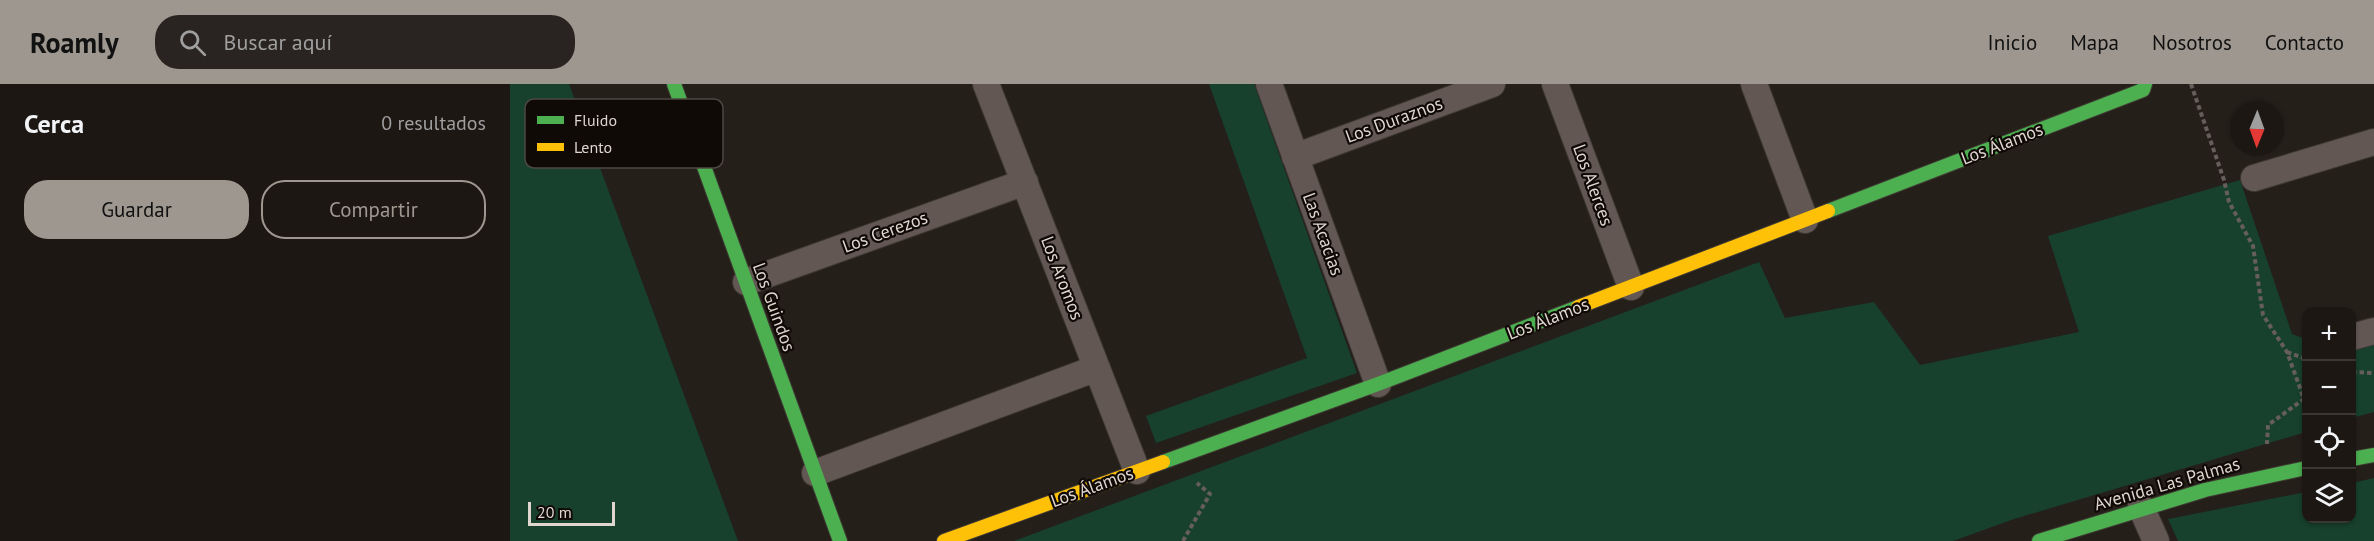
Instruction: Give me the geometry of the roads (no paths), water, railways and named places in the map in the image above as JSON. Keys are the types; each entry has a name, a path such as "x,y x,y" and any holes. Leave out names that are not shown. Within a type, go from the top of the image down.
{"street":[{"name":"Los Guindos","path":"674,84 679,99"},
{"name":"Los Aromos","path":"986,84 1137,471"},
{"name":"Las Acacias","path":"1269,84 1378,384"},
{"name":"Los Duraznos","path":"1295,157 1492,84"},
{"name":"Los Alerces","path":"1555,84 1631,287"},
{"path":"1754,84 1805,220"},
{"name":"Los Álamos","path":"944,541 1378,384 2143,90 2145,84"},
{"path":"2254,178 2374,142"},
{"name":"Los Guindos","path":"705,168 840,541"},
{"name":"Los Cerezos","path":"746,282 1024,182"},
{"path":"2356,336 2374,331"},
{"path":"815,473 1097,368"},
{"path":"2356,458 2374,455"},
{"name":"Avenida Las Palmas","path":"2039,541 2141,507 2266,475 2302,469"},
{"path":"2141,507 2156,541"}]}
